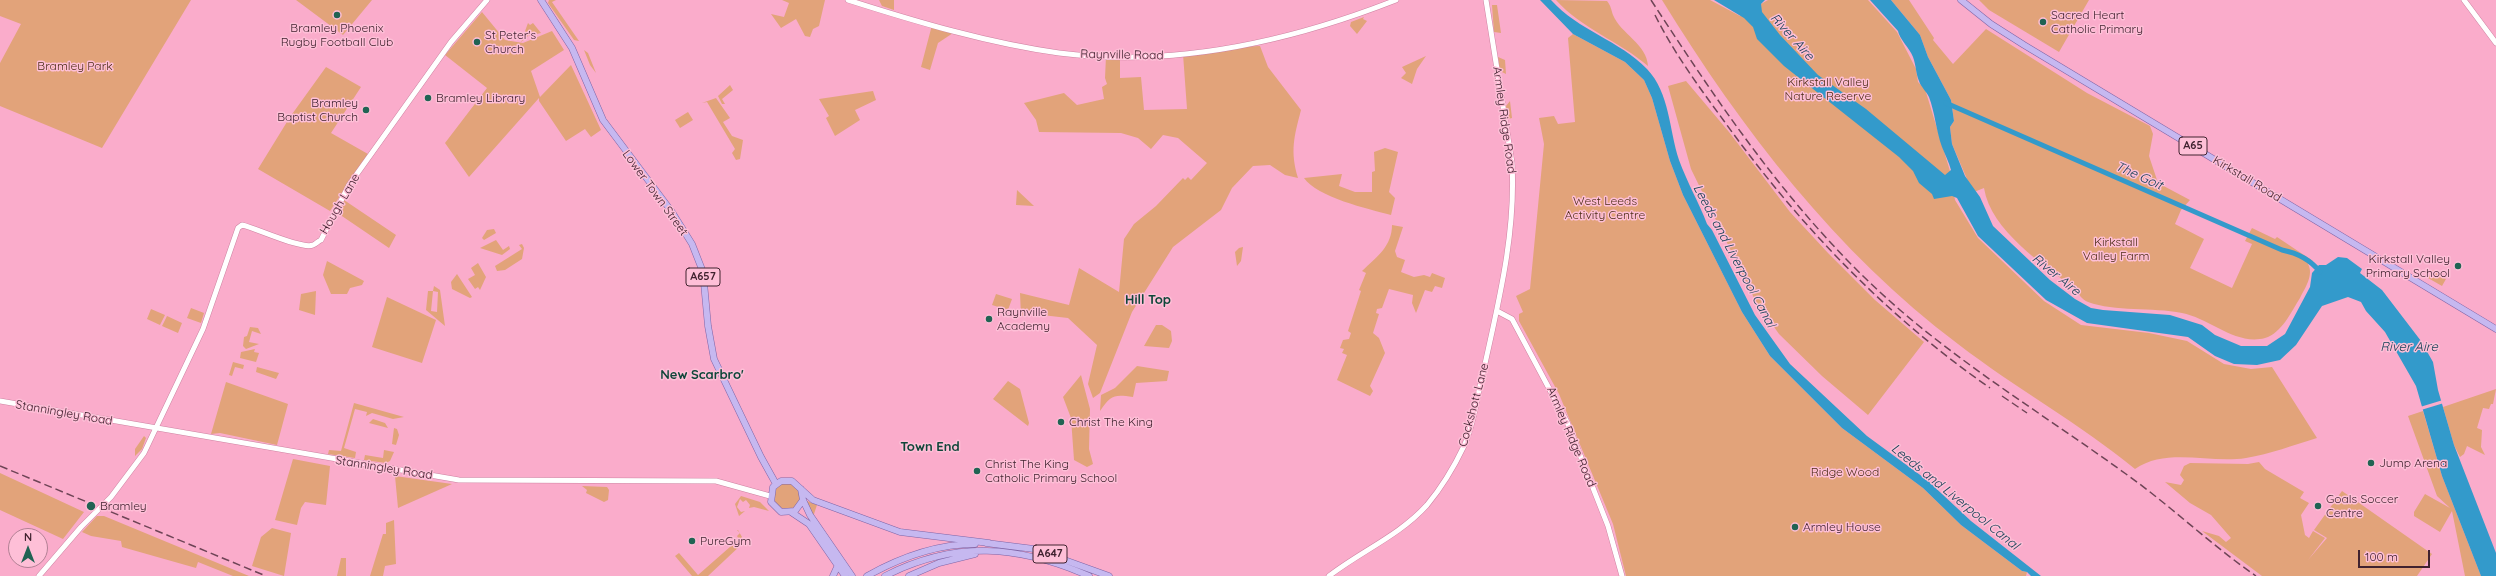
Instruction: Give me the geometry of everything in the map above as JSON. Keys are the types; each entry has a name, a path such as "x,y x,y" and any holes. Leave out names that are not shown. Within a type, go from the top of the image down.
{"main road":[{"name":"Lower Town Street","path":"541,0 572,48 603,120 669,208 692,244 703,272 709,334 714,359 761,457 776,484"},
{"name":"Kirkstall Road","path":"1961,0 1991,24 2024,45 2496,329"},
{"path":"845,576 809,524 791,512 777,510 771,502 770,496 776,484 785,480 792,481 801,489 803,500 810,515 852,576"},
{"name":"A647","path":"801,489 813,500 887,528 919,535 1034,549 1109,576"},
{"path":"791,512 798,508 803,500"},
{"name":"A647","path":"867,576 893,562 928,550 948,545 989,543"},
{"name":"A647","path":"909,576 952,558 992,550"},
{"name":"A647","path":"885,576 904,567 940,555 963,551 992,550 1033,557 1089,576"},
{"path":"833,576 838,566"}],"street":[{"name":"Hough Lane","path":"154,429 206,322 238,228 242,225 256,228 303,245 313,246 321,240 349,185 446,48 488,0"},
{"name":"Raynville Road","path":"848,0 999,42 1059,53 1113,57 1178,55 1262,42 1336,23 1396,0"},
{"name":"Armley Ridge Road","path":"1486,0 1512,174 1509,242 1504,279 1491,343"},
{"path":"2464,0 2496,43"},
{"name":"Armley Ridge Road","path":"1497,311 1512,319 1564,416 1608,526 1622,576"},
{"name":"Cockshott Lane","path":"1329,576 1346,563 1398,532 1413,520 1439,490 1465,444 1491,343"},
{"name":"Stanningley Road","path":"0,401 154,429 459,480 716,481 770,496"},
{"path":"35,576 40,574 112,496 140,459 154,429"}],"green space":[{"name":"Bramley Park","path":"0,0 191,0 102,148 0,106 0,63 21,24 0,16"},
{"name":"Bramley Phoenix Rugby Football Club","path":"296,0 372,0 343,35"},
{"path":"549,0 556,0 552,2 579,41 574,40 548,3"},
{"path":"782,0 825,0 819,26 813,29 810,37 805,36 796,19 781,28 771,14 784,17 789,3"},
{"path":"879,0 894,0 894,10 882,6"},
{"path":"1556,0 1607,1 1617,22 1643,51 1647,58 1648,66 1625,49 1577,19"},
{"name":"Kirkstall Valley Nature Reserve","path":"1662,0 1710,0 1740,16 1768,0 1868,0 1897,32 1916,69 1918,82 1925,89 1950,171 1955,200 1978,238 2044,301 2081,325 2149,333 2187,341 2224,364 2251,369 2272,367 2317,438 2273,452 2246,458 2218,459 2175,457 2147,462 2135,469 2092,436 2002,376 1958,344 1914,308 1872,270 1832,229 1794,186 1759,142 1725,96"},
{"name":"Kirkstall Valley Farm","path":"1891,0 1909,0 1934,38 1933,40 1953,64 1986,29 2087,93 2150,126 2153,134 2149,156 2158,183 2190,200 2181,210 2175,224 2204,239 2190,268 2232,288 2252,244 2245,241 2252,228 2275,239 2277,237 2313,261 2308,264 2310,273 2306,286 2281,327 2276,332 2265,338 2244,338 2233,335 2202,320 2182,313 2110,307 2084,300 2075,289 2034,257 2007,232 1989,204 1984,188 1974,192 1970,186 1952,144 1950,127 1954,121 1951,100 1928,57 1920,35"},
{"name":"Sacred Heart Catholic Primary","path":"1979,0 2089,0 2059,52 1989,10"},
{"path":"1492,5 1497,5 1501,33 1494,32"},
{"path":"482,12 505,40 523,43 552,31 564,50 531,71 540,97 571,65 601,130 591,137 585,129 566,141 539,101 539,98 469,177 445,143 487,88 445,55"},
{"path":"1364,17 1363,19 1367,21 1357,34 1350,26 1351,22"},
{"path":"528,23 530,25 533,23 541,33 528,36 521,42"},
{"path":"932,25 956,31 938,43 930,70 921,67"},
{"path":"1573,34 1625,62 1644,80 1652,98 1670,161 1683,195 1742,312 1770,356 1842,428 1923,488 1961,525 2022,571 2027,572 2026,576 1626,576 1613,524 1559,394 1519,321 1519,314 1523,312 1516,296 1530,289 1544,144 1539,118 1554,116 1558,124 1575,122 1568,38"},
{"path":"1260,46 1268,67 1301,110 1296,128 1294,144 1294,160 1298,178 1285,175 1270,165 1253,166 1232,188 1221,210 1173,247 1132,312 1100,393 1093,398 1088,384 1097,345 1068,318 1033,314 1021,316 1020,293 1069,305 1079,268 1119,292 1124,239 1134,224 1156,206 1183,178 1185,180 1188,177 1191,180 1207,163 1178,138 1163,135 1151,149 1138,138 1121,133 1039,132 1036,120 1024,103 1064,93 1077,105 1104,99 1102,87 1107,84 1105,78 1106,56 1120,57 1120,78 1141,77 1144,110 1187,109 1183,54 1237,47"},
{"path":"584,50 588,53 596,73 590,65"},
{"path":"1426,56 1417,69 1412,84 1401,78 1406,73 1402,67"},
{"path":"1498,57 1505,60 1506,74 1500,71"},
{"path":"326,67 361,87 331,133 368,154 330,211 258,169 290,117"},
{"path":"1686,81 1729,132 1790,212 1875,300 1924,342 1868,415 1822,376 1779,334 1755,300 1691,169 1668,86"},
{"path":"730,85 733,90 722,99 725,104 722,104 718,96"},
{"path":"873,91 876,100 855,110 860,120 835,136 826,118 829,116 819,99"},
{"path":"716,98 730,118 723,122 732,136 743,140 740,159 736,160 732,153 735,149 707,102 702,103"},
{"path":"1510,101 1512,118 1508,119 1506,106"},
{"path":"688,112 693,120 680,128 675,120"},
{"path":"1385,148 1398,152 1389,192 1395,198 1391,215 1357,206 1331,196 1311,185 1304,178 1342,174 1339,186 1355,192 1372,192 1372,172 1375,171 1374,152"},
{"path":"1017,190 1034,206 1016,205"},
{"path":"344,200 396,235 389,248 336,212"},
{"path":"1392,225 1403,227 1395,251 1397,257 1405,260 1401,272 1414,277 1424,275 1430,277 1432,273 1445,278 1442,288 1435,286 1432,292 1425,290 1416,313 1412,303 1413,295 1389,289 1382,308 1377,309 1376,313 1379,314 1373,333 1379,338 1385,353 1370,386 1373,391 1370,396 1337,380 1347,355 1342,353 1344,349 1340,348 1343,340 1349,339 1351,333 1348,331 1361,291 1359,290 1366,273 1362,271 1383,251 1389,239"},
{"path":"494,229 496,233 484,240 482,238 487,230"},
{"path":"496,240 503,250 509,246 510,249 502,255 480,248"},
{"path":"522,244 524,248 522,259 505,270 497,271 495,266 522,249 519,245"},
{"path":"1243,247 1241,261 1237,266 1235,252 1239,248"},
{"path":"327,261 364,281 362,285 350,288 347,294 331,294 323,275"},
{"path":"478,263 486,277 480,290 478,287 475,289 468,279 475,275 471,268"},
{"path":"2433,270 2446,279 2442,286 2428,278"},
{"path":"457,274 472,297 470,298 452,289 451,282"},
{"path":"434,286 440,290 445,326 426,310 428,291 433,291","holes":["433,291 438,292 437,312 431,311"]},
{"path":"316,291 315,315 299,310 301,294"},
{"path":"996,294 1012,299 1008,310 992,305"},
{"path":"387,297 436,320 422,363 372,347"},
{"path":"191,308 204,313 201,323 187,318"},
{"path":"151,309 165,315 160,325 147,319"},
{"path":"167,316 182,323 178,333 162,326"},
{"path":"1156,325 1162,325 1171,331 1172,341 1169,348 1144,346"},
{"path":"250,327 258,328 261,334 252,331 249,342 259,344 246,349 243,346 244,337 247,336"},
{"path":"255,349 254,352 259,353 256,362 240,358 241,352"},
{"path":"233,362 244,365 243,369 235,367 232,376 229,375"},
{"path":"1137,366 1169,371 1167,381 1136,383 1133,397 1114,397 1107,402 1100,411 1101,395 1115,388"},
{"path":"257,367 279,373 276,379 256,372"},
{"path":"1081,375 1090,409 1089,449 1093,464 1087,467 1074,460 1071,418 1063,397"},
{"path":"1008,381 1020,389 1029,423 1028,426 993,399"},
{"path":"226,382 288,404 277,445 220,433 211,434"},
{"path":"2496,389 2493,404 2491,404 2489,409 2483,408 2477,428 2482,430 2481,447 2485,455 2467,446 2464,454 2460,457 2454,445 2443,407"},
{"path":"354,403 404,417 393,419 372,413 366,416 367,412 355,409 344,448 356,452 355,458 328,454 329,450 341,451"},
{"path":"2423,411 2442,476 2481,576 2465,576 2452,511 2440,532 2414,516 2414,512 2425,494 2450,508 2437,496 2408,416"},
{"path":"373,419 385,423 388,428 369,423"},
{"path":"394,428 397,429 399,435 396,445 392,444"},
{"path":"144,436 146,438 142,449 135,456 135,449"},
{"path":"384,450 394,452 390,461 386,463 364,460 365,455 383,458"},
{"path":"293,459 330,466 326,505 305,502 301,508 297,525 275,520"},
{"path":"2259,462 2265,469 2304,492 2300,498 2309,503 2301,515 2305,535 2309,538 2313,531 2325,538 2308,560 2327,538 2314,530 2342,491 2432,554 2417,576 2262,576 2202,531 2219,536 2226,542 2231,538 2211,515 2190,503 2165,482 2181,485 2184,480 2180,475 2184,466 2190,463 2248,464"},
{"path":"0,473 84,512 63,539 48,532 48,528 39,528 0,510"},
{"path":"395,476 452,484 398,508"},
{"path":"787,483 796,487 800,496 796,505 787,509 778,505 774,496 778,487"},
{"path":"582,486 607,487 609,490 608,500 604,502 586,493 587,490"},
{"path":"741,496 760,502 769,511 754,507 749,508 750,505 746,500 743,502 740,499 737,507 741,512 745,511 739,516 735,504"},
{"path":"807,501 817,505 813,517 807,503"},
{"path":"97,516 104,516 249,576 233,576 198,562 196,568 122,547 121,541 91,536 82,532"},
{"path":"394,520 396,564 385,566 383,576 370,576 383,534 386,534 386,523"},
{"path":"272,528 291,533 284,576 252,566 261,537"},
{"path":"740,533 742,537 742,544 708,576 692,576 675,556 679,553 698,575 739,539 737,536"},
{"path":"341,558 346,558 346,576 337,576"}],"water":[{"path":"1540,0 1551,0 1574,20 1624,50 1647,69 1655,79 1665,100 1679,160 1707,224 1712,230 1755,315 1790,364 1867,436 1927,480 1971,521 2041,576 2031,576 2027,572 2022,571 1961,525 1923,488 1842,428 1770,356 1742,312 1683,195 1670,161 1652,98 1644,80 1625,62 1573,34"},
{"name":"River Aire","path":"1714,0 1765,0 1761,4 1762,12 1780,35 1818,75 1866,109 1945,175 1951,170 1940,141 1929,97 1919,81 1913,57 1900,37 1898,31 1870,0 1891,0 1920,35 1928,57 1951,100 1954,121 1950,127 1952,144 1965,176 1980,197 1993,226 2050,280 2075,299 2091,308 2170,315 2202,325 2215,335 2241,346 2267,346 2285,334 2310,287 2312,273 2319,265 2326,265 2338,257 2347,258 2362,269 2360,273 2382,290 2421,341 2433,362 2438,390 2454,445 2496,553 2496,576 2481,576 2442,476 2416,386 2385,332 2366,311 2361,302 2348,297 2322,306 2296,345 2280,360 2257,365 2234,364 2215,356 2188,337 2087,323 2046,300 1978,236 1957,198 1952,196 1934,199 1932,194 1919,183 1913,171 1899,157 1784,66 1757,39 1753,27 1744,18"}],"pier":[{"path":"2443,400 2444,403 2421,410 2420,407"}],"waterway":[{"name":"The Goit","path":"1946,103 2282,250 2298,255 2308,260 2320,272"}],"railway":[{"path":"1651,0 1706,83 1765,164 1828,240 1863,276 1900,310 1955,354 2126,474 2256,576"},
{"path":"1655,15 1662,29 1696,83 1782,196 1813,232 1879,299 1952,360 1990,388"},
{"path":"2002,396 2027,413"},
{"path":"0,466 266,576"}],"place":[{"name":"Bramley Phoenix Rugby Football Club","path":"337,15"},
{"name":"Sacred Heart Catholic Primary","path":"2043,22"},
{"name":"St Peter's Church","path":"477,42"},
{"name":"Bramley Library","path":"428,98"},
{"name":"Bramley Baptist Church","path":"366,110"},
{"name":"Kirkstall Valley Primary School","path":"2458,266"},
{"name":"Raynville Academy","path":"989,319"},
{"name":"Christ The King","path":"1061,422"},
{"name":"Jump Arena","path":"2371,463"},
{"name":"Christ The King Catholic Primary School","path":"977,471"},
{"name":"Bramley","path":"91,506"},
{"name":"Goals Soccer Centre","path":"2318,506"},
{"name":"Armley House","path":"1795,527"},
{"name":"PureGym","path":"692,541"}],"district":[{"name":"Hill Top","path":"1148,300"},
{"name":"New Scarbro'","path":"702,375"},
{"name":"Town End","path":"930,447"}],"park label":[{"name":"West Leeds Activity Centre","path":"1605,208"},
{"name":"Ridge Wood","path":"1845,472"}],"water label":[{"name":"Leeds and Liverpool Canal","path":"1734,256"},
{"name":"Leeds and Liverpool Canal","path":"1955,497"}]}
